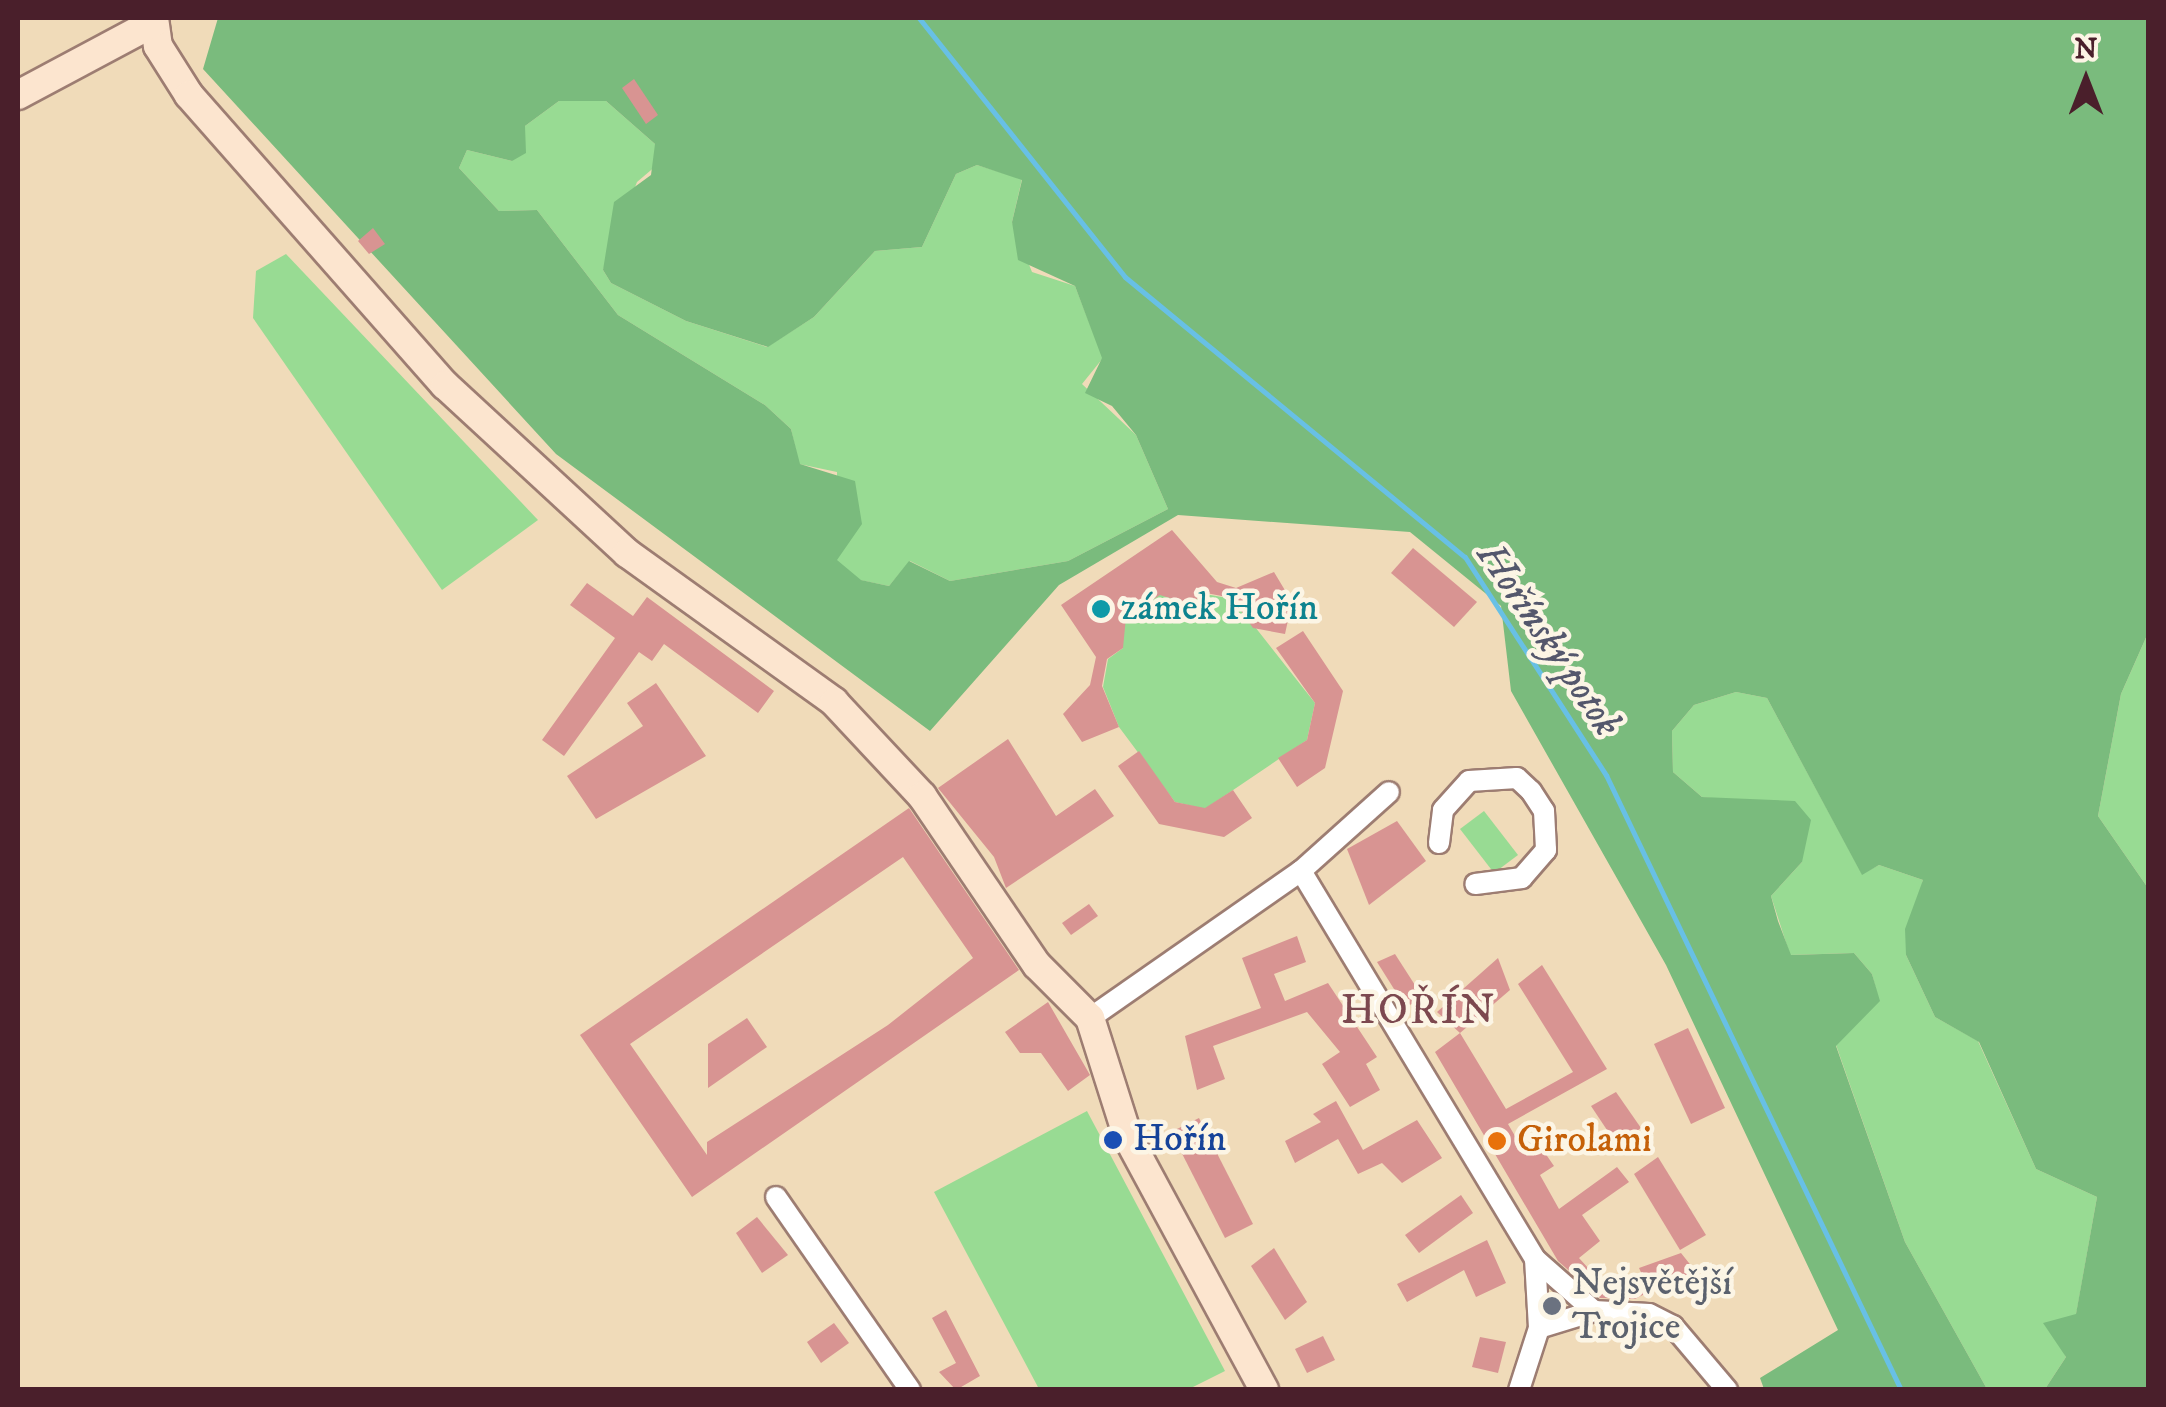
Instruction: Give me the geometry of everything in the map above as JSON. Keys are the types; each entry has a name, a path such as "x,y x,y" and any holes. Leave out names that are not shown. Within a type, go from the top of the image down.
{"street":[{"path":"18,94 153,20 189,95 445,385 627,553 834,702 922,796 1037,965 1090,1018 1128,1138 1264,1390"},
{"path":"1439,843 1443,810 1469,781 1516,778 1530,792 1544,811 1546,850 1522,878 1475,884"},
{"path":"1090,1018 1301,872 1389,792"},
{"path":"1301,872 1534,1259 1594,1310"},
{"path":"776,1197 910,1390"},
{"path":"1519,1390 1539,1328 1534,1259"},
{"path":"1539,1328 1594,1310 1649,1314 1673,1326 1728,1390"}],"green space":[{"path":"218,18 2148,18 2148,633 2121,694 2098,816 2148,888 2148,1389 2045,1389 2066,1357 2043,1323 2076,1314 2097,1197 2036,1169 1979,1042 1935,1017 1906,955 1905,929 1923,880 1879,865 1862,875 1767,698 1736,692 1694,705 1672,731 1673,772 1702,797 1795,801 1811,820 1802,862 1771,896 1778,921 1791,955 1854,953 1872,974 1880,1001 1836,1046 1905,1242 1987,1389 1764,1389 1760,1378 1838,1330 1666,965 1511,691 1501,606 1410,532 1178,515 1059,585 930,731 556,454 203,69","holes":["559,101 606,101 655,144 651,175 614,202 603,270 611,283 686,321 768,347 814,317 875,251 922,247 956,174 977,165 1022,180 1012,222 1018,260 1075,286 1102,358 1085,393 1112,406 1136,435 1168,509 1068,561 950,581 909,561 889,586 861,580 837,560 862,524 855,481 800,464 791,429 765,405 618,315 537,210 499,211 459,168 467,150 512,161 526,153 525,126"]},
{"path":"559,101 606,101 655,144 657,165 637,182 603,270 611,283 686,321 767,347 814,317 875,251 922,247 956,174 977,165 1022,179 1012,222 1032,272 1075,286 1103,358 1082,384 1136,435 1168,509 1068,561 950,581 910,561 889,586 860,580 837,561 837,472 799,464 791,429 765,405 618,315 537,210 499,211 459,168 467,150 512,161 525,126"},
{"path":"286,254 538,520 442,590 253,318 256,271"},
{"path":"1165,590 1189,604 1205,594 1233,599 1315,703 1307,740 1205,809 1175,802 1119,727 1103,687 1108,659 1123,648 1118,621"},
{"path":"2148,633 2148,888 2098,816 2121,694"},
{"path":"1736,692 1767,698 1862,874 1879,865 1923,880 1906,955 1935,1017 1978,1041 2036,1169 2097,1197 2076,1315 2053,1330 2066,1357 2045,1389 1987,1389 1905,1242 1836,1045 1879,1001 1872,974 1854,953 1790,955 1771,896 1802,862 1737,801 1702,797 1673,772 1672,731 1694,705"},
{"path":"1484,811 1518,855 1494,873 1460,829"},
{"path":"1087,1111 1225,1371 1189,1389 1039,1389 934,1192"}],"building":[{"path":"634,79 658,115 646,124 622,88"},
{"path":"373,228 385,244 369,254 358,241"},
{"name":"zámek Hořín","path":"1172,530 1217,582 1236,588 1274,572 1292,602 1285,634 1253,628 1232,598 1206,593 1189,604 1160,595 1126,617 1123,648 1107,659 1102,686 1119,727 1082,742 1063,714 1090,685 1096,657 1061,605"},
{"path":"1413,548 1477,602 1454,627 1391,573"},
{"path":"587,583 633,616 647,597 774,691 758,713 664,644 652,661 639,652 564,756 542,740 615,638 570,605"},
{"path":"1303,631 1343,691 1325,768 1297,787 1278,758 1307,740 1315,703 1276,648"},
{"path":"656,683 706,756 596,819 567,776 643,726 627,703"},
{"path":"1008,739 1056,816 1095,789 1114,816 1006,888 994,857 938,788"},
{"path":"1139,751 1175,802 1205,808 1233,790 1252,818 1224,837 1159,824 1118,766"},
{"path":"909,808 1019,970 692,1197 580,1035","holes":["903,857 973,958 888,1025 707,1142 707,1155 630,1044"]},
{"path":"1397,821 1426,861 1369,905 1347,849"},
{"path":"1089,904 1098,916 1071,935 1062,923"},
{"path":"1297,936 1306,962 1274,974 1285,1001 1328,983 1377,1057 1366,1064 1380,1090 1350,1107 1322,1064 1340,1052 1307,1012 1213,1046 1225,1079 1197,1090 1185,1036 1261,1008 1242,958"},
{"path":"1395,954 1422,996 1406,1008 1377,962"},
{"path":"1498,958 1510,990 1460,1033 1437,1012"},
{"path":"1542,965 1607,1069 1508,1124 1522,1148 1536,1140 1554,1166 1540,1175 1559,1209 1617,1167 1629,1182 1582,1215 1600,1241 1579,1258 1599,1280 1645,1281 1639,1268 1681,1253 1709,1288 1698,1296 1681,1275 1635,1299 1600,1298 1558,1261 1435,1052 1460,1033 1506,1109 1573,1072 1518,984"},
{"path":"1048,1002 1090,1075 1068,1091 1041,1053 1020,1053 1005,1032"},
{"path":"747,1018 767,1047 708,1088 708,1044"},
{"path":"1688,1028 1725,1108 1691,1124 1654,1044"},
{"path":"1616,1092 1641,1128 1617,1145 1591,1106"},
{"path":"1336,1101 1363,1150 1417,1120 1442,1158 1402,1183 1382,1163 1358,1174 1338,1139 1295,1163 1285,1141 1321,1122 1313,1114"},
{"path":"1199,1118 1253,1224 1225,1238 1171,1132"},
{"path":"1658,1157 1706,1235 1680,1250 1634,1174"},
{"path":"1461,1195 1473,1213 1419,1253 1405,1235"},
{"path":"757,1217 788,1255 762,1273 736,1233"},
{"path":"1487,1240 1506,1283 1476,1297 1464,1270 1407,1302 1397,1284"},
{"path":"1274,1248 1307,1302 1285,1320 1251,1266"},
{"path":"946,1310 980,1376 956,1390 939,1372 956,1363 932,1318"},
{"path":"834,1323 849,1343 821,1363 807,1342"},
{"path":"1323,1336 1335,1360 1307,1373 1295,1349"},
{"path":"1480,1337 1506,1342 1498,1373 1472,1367"}],"waterway":[{"name":"Hořínský potok","path":"919,18 1125,277 1465,557 1606,775 1901,1390"}],"place":[{"name":"zámek Hořín","path":"1101,609"},
{"name":"Hořín","path":"1113,1140"},
{"name":"Girolami","path":"1497,1141"},
{"name":"Nejsvětější Trojice","path":"1552,1306"}],"district":[{"name":"HOŘÍN","path":"1419,1011"}]}
